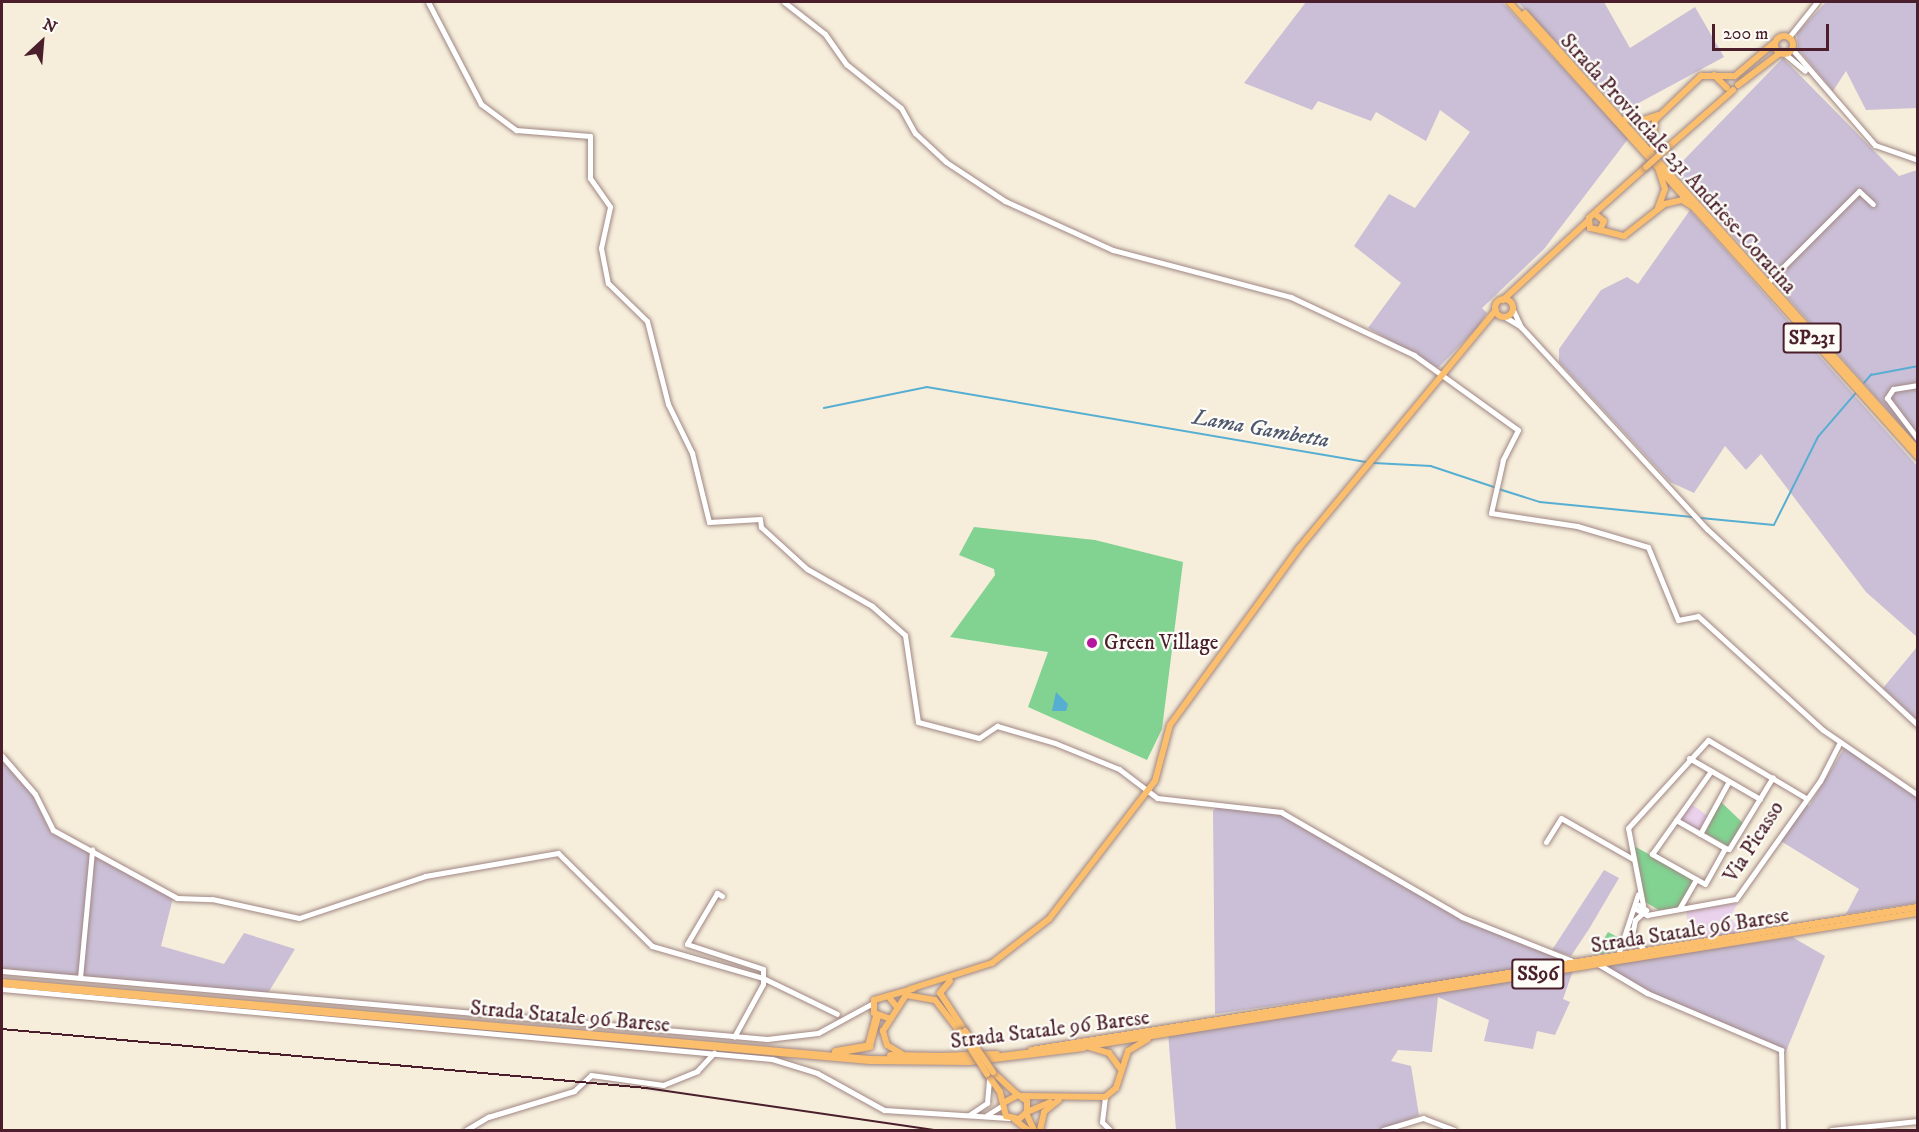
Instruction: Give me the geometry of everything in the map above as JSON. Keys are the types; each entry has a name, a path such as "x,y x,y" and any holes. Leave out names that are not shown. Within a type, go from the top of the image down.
{"highway":[{"name":"Strada Statale 96 Barese","path":"2,978 836,1052 943,1057"},
{"name":"Strada Statale 96 Barese","path":"2,983 891,1061 969,1061 1083,1047"},
{"path":"836,1052 869,1046 875,1015"}],"main road":[{"name":"Strada Provinciale 231 Andriese-Coratina","path":"1509,2 1769,281 1917,450"},
{"name":"Strada Provinciale 231 Andriese-Coratina","path":"1514,2 1615,110 1707,219 1917,457"},
{"path":"888,1018 875,1015 873,1003 910,989 953,979 1003,958 1041,928 1159,774 1170,725 1340,493 1503,300 1731,87 1782,53 1792,49 1789,37 1780,36 1733,76 1731,87"},
{"path":"1774,43 1782,53"},
{"path":"1714,75 1731,87"},
{"path":"1657,210 1665,189 1660,164 1650,136 1659,115 1701,76 1733,76"},
{"path":"1731,87 1733,76"},
{"path":"1615,110 1637,122 1659,115"},
{"path":"1597,231 1604,221 1612,199"},
{"path":"1571,237 1597,231 1616,235 1631,233 1657,210 1682,200 1707,219"},
{"path":"1594,214 1604,221 1616,235"},
{"path":"1588,221 1597,231"},
{"path":"1485,324 1503,317 1513,308 1517,286"},
{"path":"1503,300 1513,308"},
{"path":"1496,310 1503,317"},
{"name":"Strada Statale 96 Barese","path":"943,1057 1024,1051 1917,908"},
{"name":"Strada Statale 96 Barese","path":"1083,1047 1917,912"},
{"path":"953,979 940,990 947,1006 990,1073 1012,1119 1028,1131"},
{"path":"910,989 929,992 947,1006"},
{"path":"943,1057 892,1050 884,1039 888,1018 896,1006 911,994 929,996 962,1031"},
{"path":"888,996 896,1006"},
{"path":"990,1073 1020,1095 1059,1100 1105,1097 1121,1072 1133,1045 1158,1035"},
{"path":"1083,1047 1110,1053 1121,1072"},
{"path":"1003,1104 1020,1095"},
{"path":"1020,1095 1034,1131"},
{"path":"1012,1119 1059,1100"},
{"path":"1040,1131 1044,1112 1059,1100"}],"street":[{"path":"428,2 480,105 516,130 591,136 590,178 610,207 601,248 608,283 647,321 668,404 692,453 709,522 759,519 760,527 807,569 872,606 905,635 918,722 979,738 996,726 1055,743 1119,770 1157,798 1281,812 1462,917 1576,962"},
{"path":"784,2 825,34 846,64 901,108 915,133 946,162 1005,201 1113,250 1292,297 1414,355 1518,430 1503,460 1491,513 1577,526 1648,547 1678,620 1698,616 1777,692 1840,742 1917,795"},
{"path":"1789,37 1817,2"},
{"path":"1792,49 1814,78 1875,145 1917,160"},
{"path":"1782,53 1814,78"},
{"path":"1769,281 1859,191 1873,204"},
{"path":"1513,308 1521,327"},
{"path":"1503,317 1521,327 1707,529 1917,725"},
{"path":"1917,385 1893,389 1887,398 1917,441"},
{"path":"1900,430 1917,441"},
{"path":"1649,951 1637,947 1632,936 1634,923 1642,915 1643,905 1628,828 1703,744 1718,741 1804,797"},
{"name":"Via Picasso","path":"1642,915 1736,899 1804,797 1820,781 1840,742"},
{"path":"2,756 34,794 53,830 177,898 212,899 299,918 425,876 558,853 652,946 763,978 837,1014"},
{"path":"1689,758 1760,799"},
{"path":"1711,771 1652,854 1705,884 1725,848"},
{"path":"1676,820 1730,849 1773,777"},
{"path":"1700,834 1729,781"},
{"path":"1546,842 1561,818 1633,859"},
{"path":"80,978 92,850"},
{"path":"1679,909 1696,879"},
{"path":"722,896 717,893 687,944 761,968 763,978 743,1025 734,1037"},
{"path":"1615,957 1624,949 1639,893"},
{"path":"1636,909 1643,905 1663,912"},
{"path":"1636,909 1642,915"},
{"path":"1598,964 1647,993 1781,1050 1783,1131"},
{"path":"2,971 749,1038 803,1037 861,1012 873,1003"},
{"path":"2,989 714,1053 804,1067 884,1110 1012,1119"},
{"path":"861,1012 875,1015"},
{"path":"743,1025 749,1038"},
{"path":"704,1053 705,1065"},
{"path":"466,1131 488,1117 574,1090 591,1075 659,1085 705,1065 714,1053"},
{"path":"964,1116 987,1103 990,1073"},
{"path":"1105,1097 1102,1122 1110,1131"},
{"path":"983,1116 1003,1104"},
{"path":"1383,1131 1423,1118 1454,1131"},
{"path":"1831,1131 1917,1121"}],"shaded area":[{"path":"1306,2 1502,2 1628,139 1544,249 1482,308 1487,313 1477,328 1438,368 1368,328 1401,283 1354,246 1389,194 1415,208 1470,132 1440,110 1426,141 1376,112 1371,121 1318,101 1312,110 1244,83"},
{"path":"1518,2 1604,2 1630,48 1695,7 1724,57 1622,112"},
{"path":"1826,2 1917,2 1917,108 1866,110 1846,71 1833,91 1798,49 1797,33"},
{"path":"1783,58 1899,176 1917,170 1917,443 1674,170"},
{"path":"1690,210 1917,466 1917,637 1866,592 1761,454 1746,470 1725,446 1694,493 1670,482 1559,362 1559,349 1601,290 1627,277 1638,284"},
{"path":"1917,647 1917,720 1883,688"},
{"path":"1846,745 1917,796 1917,903 1846,914 1859,889 1779,840 1803,803 1809,806"},
{"path":"2,761 33,795 51,833 173,898 161,946 224,964 244,933 295,949 268,993 2,969"},
{"path":"1690,803 1708,816 1700,832 1679,820"},
{"path":"1218,805 1281,812 1462,917 1576,962 1563,999 1570,1002 1555,1035 1537,1031 1533,1049 1484,1041 1489,1020 1438,997 1432,1052 1398,1050 1391,1061 1411,1066 1419,1115 1386,1130 1176,1130 1168,1033 1554,966 1215,1014 1213,811"},
{"path":"1604,870 1619,878 1589,929 1571,956 1552,950"},
{"path":"1738,903 1730,917 1742,932 1691,940 1686,911"},
{"path":"1792,937 1825,956 1785,1054 1594,967"}],"green space":[{"name":"Green Village","path":"974,527 1095,540 1183,562 1162,729 1147,760 1028,707 1048,652 950,637 995,575 994,569 959,555"},
{"path":"1720,801 1744,824 1728,846 1705,833"},
{"path":"1634,846 1694,879 1679,908 1659,910 1645,902"},
{"path":"1608,932 1625,941 1618,951 1594,955"}],"water":[{"path":"1056,692 1068,704 1066,711 1052,711"}],"waterway":[{"name":"Lama Gambetta","path":"1864,383 1871,375 1918,366"},
{"name":"Lama Gambetta","path":"824,408 927,387 1366,462"},
{"name":"Lama Gambetta","path":"1701,518 1774,525 1818,437 1855,394"},
{"name":"Lama Gambetta","path":"1374,463 1431,466 1494,487"},
{"name":"Lama Gambetta","path":"1499,489 1540,502 1692,517"}],"railway":[{"path":"2,1029 647,1088 935,1130"}],"place":[{"name":"Green Village","path":"1092,643"}]}
